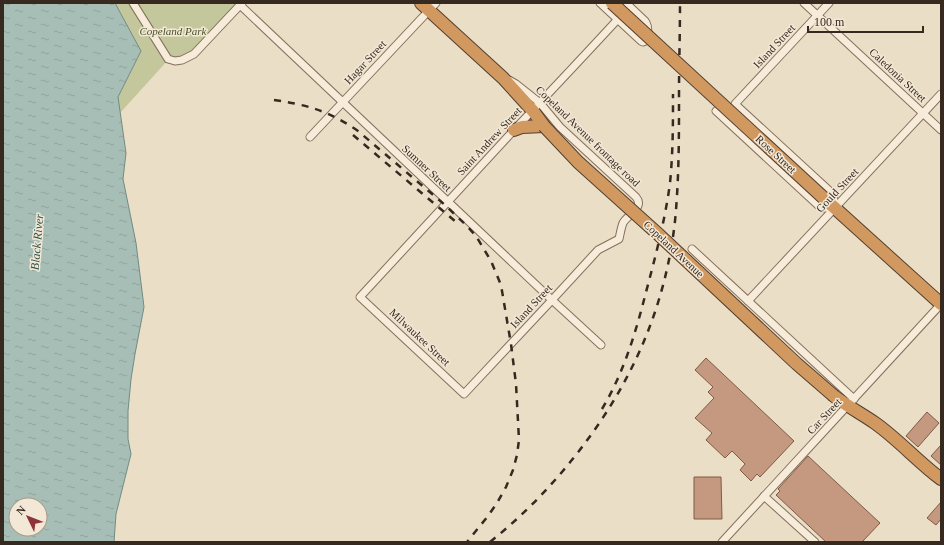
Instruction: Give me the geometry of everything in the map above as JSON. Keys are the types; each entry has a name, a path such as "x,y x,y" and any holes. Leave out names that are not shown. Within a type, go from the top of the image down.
{"highway":[{"name":"Rose Street","path":"612,3 831,205 941,304"},
{"name":"Copeland Avenue","path":"429,5 503,78 536,107 544,126 578,162 797,364 834,396 851,402 901,444 926,468 941,479"},
{"path":"514,130 522,126 544,126"}],"street":[{"path":"133,3 168,59 175,60 182,60 194,54 241,4"},
{"path":"600,3 641,41 646,41 647,24 626,3"},
{"name":"Caledonia Street","path":"804,3 941,130"},
{"name":"Island Street","path":"829,3 735,104 833,194 831,205"},
{"name":"Sumner Street","path":"241,4 342,103 601,345"},
{"name":"Hagar Street","path":"310,137 429,5"},
{"name":"Saint Andrew Street","path":"360,297 618,19"},
{"name":"Gould Street","path":"748,301 831,205 941,94"},
{"name":"Copeland Avenue frontage road","path":"536,107 560,127 638,200 639,203 637,208 623,223 619,239"},
{"path":"716,110 821,208 831,205"},
{"name":"Island Street","path":"464,394 598,250 619,239"},
{"path":"692,249 748,301 851,402"},
{"name":"Milwaukee Street","path":"360,297 464,394"},
{"name":"Car Street","path":"722,542 941,304"},
{"path":"764,496 815,542"}],"green space":[{"name":"Copeland Park","path":"115,3 242,3 194,54 168,60 120,113 118,97 141,51"}],"water":[{"name":"Black River","path":"3,3 115,3 141,51 118,97 126,153 123,179 136,243 144,307 131,379 128,411 128,439 131,454 116,514 114,542 3,542"}],"building":[{"path":"706,358 794,441 760,477 757,474 751,481 740,470 745,464 732,451 725,458 706,440 712,433 695,418 714,398 708,392 713,387 695,370"},
{"path":"927,412 939,423 918,447 906,436"},
{"path":"941,445 941,465 931,456"},
{"path":"808,456 880,523 862,542 826,542 776,495 780,491 778,489"},
{"path":"694,477 721,477 722,519 694,519"},
{"path":"941,502 941,519 936,525 927,518"}],"railway":[{"path":"490,542 543,493 571,461 591,434 610,407 626,378 641,349 653,318 663,287 675,221 678,159 680,3"},
{"path":"602,409 616,382 633,340 659,240 670,183 673,94"},
{"path":"274,100 318,110 337,118 358,131 445,205 467,226 476,236 491,261 501,285 511,344 516,384 519,440 513,470 506,487 488,516 467,542"},
{"path":"353,135 456,222"}]}
